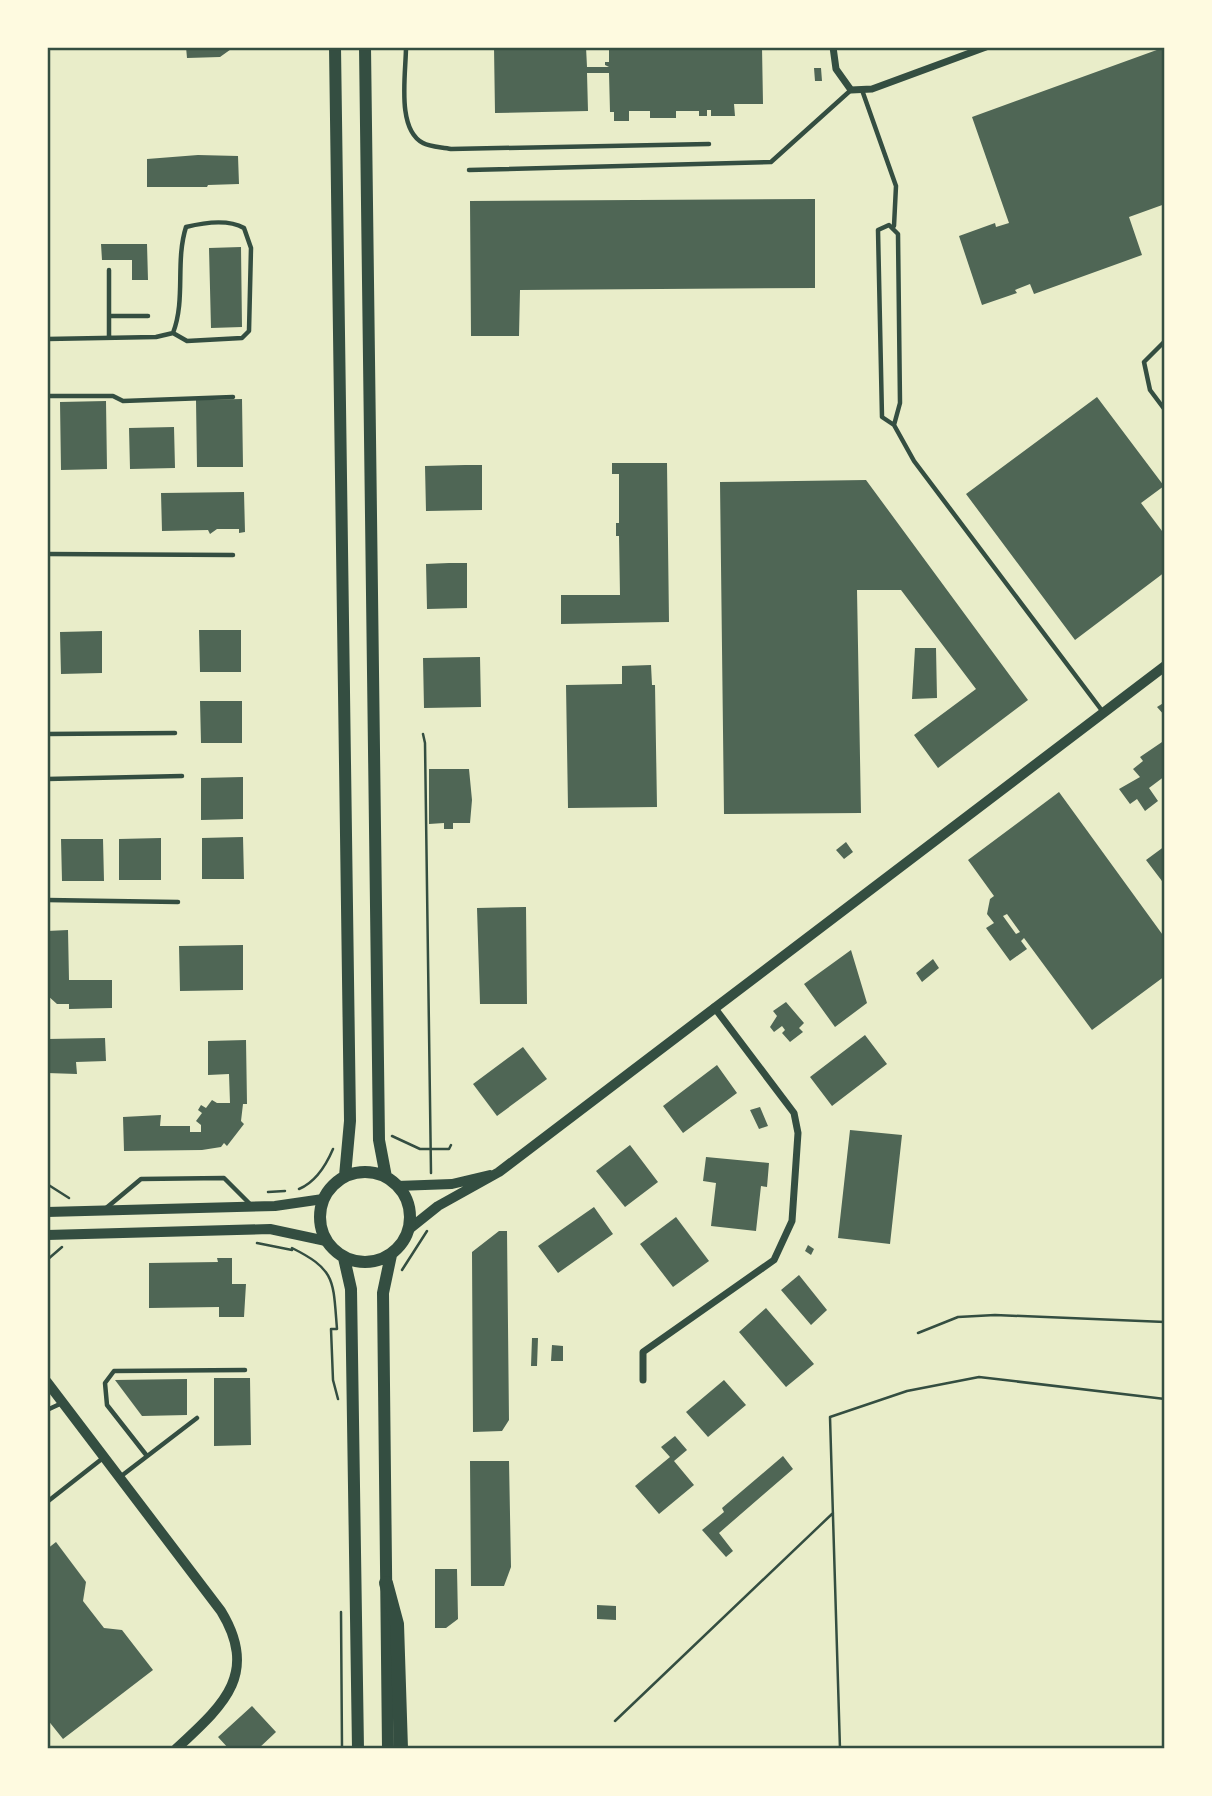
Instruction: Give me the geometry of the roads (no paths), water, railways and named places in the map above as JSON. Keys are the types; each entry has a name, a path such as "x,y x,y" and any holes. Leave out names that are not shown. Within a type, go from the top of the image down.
{"highway":[{"path":"386,1583 397,1624 401,1749"}],"main road":[{"path":"335,47 350,1121 345,1176"},
{"path":"358,47 367,155"},
{"path":"365,47 379,1140 392,1182 409,1206 408,1230 402,1243 391,1255 368,1263 344,1258 326,1241 320,1220 323,1199 345,1176 373,1173 392,1182"},
{"path":"388,1749 383,1293 391,1255"},
{"path":"344,1258 351,1289 358,1749"}],"street":[{"path":"833,47 836,69 851,90 872,89 986,47"},
{"path":"408,1230 438,1206 499,1172 1165,666"},
{"path":"643,1380 643,1352 774,1259 792,1220 798,1133 794,1113 713,1007"},
{"path":"392,1182 452,1184 499,1172"},
{"path":"47,1212 252,1207 323,1199"},
{"path":"47,1235 270,1229 326,1241"},
{"path":"47,1382 221,1611 237,1643 238,1666 231,1689 214,1713 176,1749"}],"lane":[{"path":"406,47 406,115 412,134 424,144 451,149 709,144"},
{"path":"469,170 771,162 851,90"},
{"path":"862,90 897,186 894,226 898,234 900,390 894,425"},
{"path":"47,339 156,337 173,333 187,341 242,338 252,322 251,248 244,228 237,224 200,223 186,227 180,245 181,313 173,333"},
{"path":"894,226 889,225 878,230 882,417 894,425 914,461 1103,713"},
{"path":"108,270 109,338"},
{"path":"108,316 149,316"},
{"path":"1165,341 1144,362 1150,390 1165,410"},
{"path":"47,396 113,396 122,401 233,397"},
{"path":"47,554 233,555"},
{"path":"47,734 175,733"},
{"path":"47,779 182,776"},
{"path":"47,900 178,902"},
{"path":"104,1211 141,1179 224,1178 252,1207"},
{"path":"147,1456 107,1405 105,1383 114,1371 245,1370"},
{"path":"47,1410 62,1403"},
{"path":"120,1478 197,1418"},
{"path":"47,1502 104,1457"}]}
